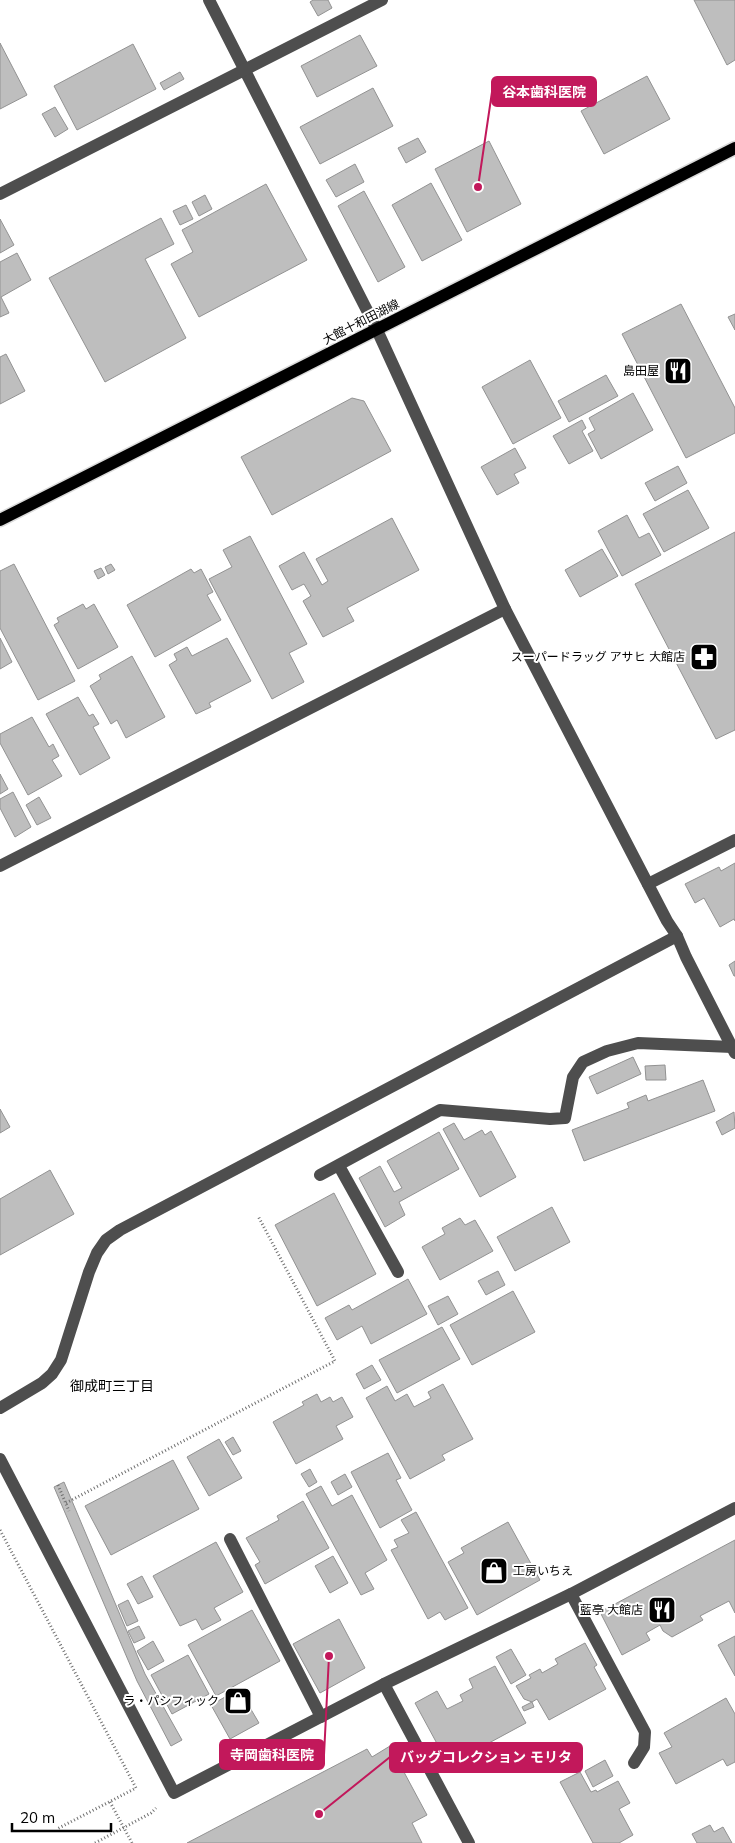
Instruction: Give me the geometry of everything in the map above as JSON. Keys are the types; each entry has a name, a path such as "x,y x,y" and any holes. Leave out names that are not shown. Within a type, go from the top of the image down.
{"main road":[{"name":"大館十和田湖線","path":"0,520 735,148"}],"street":[{"path":"210,0 377,330 505,609 667,922 678,936 733,1050"},
{"path":"0,194 382,0"},
{"path":"0,866 505,609"},
{"path":"648,884 735,840"},
{"path":"0,1408 42,1383 52,1374 61,1360 96,1253 106,1240 137,1221 678,936"},
{"path":"320,1176 440,1110 550,1119 565,1118 573,1077 583,1062 607,1051 638,1043 733,1050"},
{"path":"339,1166 398,1272"},
{"path":"0,1459 174,1793 384,1684 570,1594 735,1508"},
{"path":"230,1539 321,1717"},
{"path":"570,1594 645,1732 644,1748 634,1764"},
{"path":"384,1684 469,1843"}],"path":[{"path":"66,1502 336,1361 258,1216"},
{"path":"58,1485 69,1511"},
{"path":"0,1530 136,1788 57,1829"},
{"path":"95,1843 151,1813 174,1793"},
{"path":"110,1802 132,1843"}],"building":[{"path":"313,0 328,0 332,8 318,16 310,2"},
{"path":"694,0 735,0 735,60 727,65"},
{"path":"360,35 377,66 317,97 301,66"},
{"path":"0,43 27,95 0,109"},
{"path":"133,44 156,89 77,130 54,86"},
{"path":"180,72 184,79 164,90 160,83"},
{"path":"647,76 670,119 604,154 581,111"},
{"path":"373,88 393,126 320,164 300,127"},
{"path":"55,107 68,129 55,137 42,114"},
{"path":"418,138 426,152 406,163 398,148"},
{"path":"489,141 521,204 467,232 435,169"},
{"path":"355,164 364,182 336,197 326,180"},
{"path":"431,183 462,240 422,261 392,205"},
{"path":"266,184 307,260 199,317 171,264 193,252 182,230"},
{"path":"364,191 405,267 378,282 338,206"},
{"path":"205,195 212,209 199,216 192,202"},
{"path":"186,205 193,219 180,225 173,211"},
{"path":"161,218 174,244 145,259 186,338 105,382 49,278"},
{"path":"0,219 14,245 0,253"},
{"path":"17,253 31,280 1,297 9,313 0,317 0,262"},
{"name":"島田屋","path":"681,304 735,408 735,433 686,458 622,334"},
{"path":"735,314 735,330 728,317"},
{"path":"6,354 25,391 0,404 0,357"},
{"path":"530,360 561,418 513,444 482,387"},
{"path":"606,375 618,396 569,422 558,401"},
{"path":"633,393 653,430 601,459 588,434 595,430 589,418"},
{"path":"352,398 364,401 391,451 272,515 241,457"},
{"path":"582,420 586,428 582,431 593,451 569,464 553,436"},
{"path":"515,448 526,468 514,474 519,483 497,495 481,467"},
{"path":"678,466 687,483 655,501 645,483"},
{"path":"688,490 709,528 664,552 643,514"},
{"path":"627,515 639,538 649,533 661,555 622,576 598,531"},
{"path":"392,518 419,570 347,608 354,621 323,637 303,601 311,596 304,584 292,590 279,566 304,552 322,585 328,581 316,559"},
{"name":"スーパードラッグ アサヒ 大館店","path":"735,532 735,730 716,739 635,584"},
{"path":"250,536 307,644 289,653 304,682 272,699 209,579 232,567 223,550"},
{"path":"602,549 618,576 580,597 565,570"},
{"path":"14,564 75,681 38,700 0,628 0,571"},
{"path":"111,564 115,570 108,574 105,567"},
{"path":"101,568 105,575 98,579 94,571"},
{"path":"191,569 194,573 201,569 213,592 207,595 221,620 155,657 127,605"},
{"path":"83,604 86,609 94,604 118,647 78,669 54,625 59,622 57,618"},
{"path":"0,638 12,662 0,669"},
{"path":"227,638 251,681 209,703 211,707 196,714 169,665 177,660 174,654 187,647 192,656"},
{"path":"132,656 165,717 126,738 117,720 111,724 90,686 101,679 99,675"},
{"path":"78,697 89,716 93,714 99,724 93,727 110,758 80,775 46,714"},
{"path":"32,717 49,747 53,744 59,756 52,760 62,776 28,795 0,743 0,734"},
{"path":"0,774 8,789 0,794"},
{"path":"13,792 31,827 15,837 0,808 0,799"},
{"path":"39,797 51,818 37,825 26,805"},
{"path":"735,863 735,921 734,919 720,927 704,898 695,903 685,884 719,867 721,871"},
{"path":"735,961 735,976 734,976 729,965"},
{"path":"633,1057 641,1074 597,1094 589,1077"},
{"path":"665,1065 666,1080 646,1080 645,1066"},
{"path":"703,1080 715,1111 584,1161 572,1130 629,1108 627,1103 646,1095 648,1101"},
{"path":"0,1109 10,1127 0,1133"},
{"path":"734,1112 735,1128 722,1135 716,1122"},
{"path":"454,1123 464,1140 482,1130 485,1135 491,1131 516,1177 480,1197 443,1129"},
{"path":"439,1132 459,1169 399,1202 405,1215 385,1227 359,1178 380,1166 394,1192 402,1188 387,1161"},
{"path":"50,1170 74,1214 0,1255 0,1199"},
{"path":"334,1193 376,1274 317,1306 275,1225"},
{"path":"552,1207 570,1242 515,1271 497,1237"},
{"path":"460,1218 465,1225 475,1220 493,1251 440,1280 422,1247 445,1234 442,1228"},
{"path":"498,1271 505,1285 486,1295 478,1281"},
{"path":"408,1279 427,1314 371,1344 362,1326 337,1340 325,1318 349,1305 352,1310"},
{"path":"513,1291 535,1332 472,1365 450,1325"},
{"path":"448,1296 458,1314 438,1325 428,1306"},
{"path":"442,1327 460,1359 397,1393 379,1360"},
{"path":"372,1365 381,1380 364,1389 356,1374"},
{"path":"443,1384 473,1439 442,1455 445,1460 410,1479 366,1398 387,1386 395,1401 407,1394 414,1407 431,1398 428,1392"},
{"path":"317,1394 321,1402 330,1397 333,1402 342,1397 353,1417 336,1426 343,1439 296,1464 273,1422 304,1405 302,1402"},
{"path":"233,1437 241,1451 233,1455 225,1442"},
{"path":"219,1439 242,1478 209,1496 187,1457"},
{"path":"388,1453 401,1478 396,1480 412,1510 380,1528 351,1472"},
{"path":"173,1460 199,1509 111,1555 85,1506"},
{"path":"310,1469 317,1482 309,1487 301,1474"},
{"path":"345,1474 352,1487 338,1495 331,1482"},
{"path":"64,1482 145,1674 182,1740 171,1746 137,1681 54,1487"},
{"path":"321,1486 332,1506 352,1495 387,1560 365,1573 374,1589 361,1595 306,1494"},
{"path":"303,1501 329,1548 265,1584 255,1565 260,1562 246,1538 279,1520 277,1516"},
{"path":"416,1512 468,1608 445,1620 440,1612 428,1619 391,1550 398,1547 394,1540 409,1533 401,1520"},
{"name":"工房いちえ","path":"508,1522 540,1580 477,1615 448,1562 464,1553 461,1548"},
{"path":"735,1540 735,1613 729,1601 700,1616 703,1620 672,1637 663,1631 660,1625 646,1633 650,1640 622,1655 600,1612"},
{"path":"216,1542 243,1592 214,1608 221,1620 202,1630 196,1619 180,1626 153,1576"},
{"path":"333,1556 348,1583 330,1593 315,1566"},
{"path":"142,1576 153,1597 138,1604 127,1584"},
{"path":"128,1600 138,1621 127,1626 118,1605"},
{"path":"252,1610 280,1661 216,1696 188,1645"},
{"path":"339,1619 365,1668 320,1693 293,1644"},
{"path":"139,1626 145,1638 134,1643 128,1631"},
{"path":"735,1636 735,1676 718,1645"},
{"path":"153,1641 164,1661 148,1670 137,1651"},
{"path":"585,1643 597,1665 594,1667 606,1689 549,1720 537,1699 532,1702 524,1699 516,1686 531,1678 529,1675 540,1669 542,1673 558,1664 555,1659"},
{"path":"511,1649 526,1675 511,1684 496,1657"},
{"path":"188,1655 209,1694 172,1714 151,1675"},
{"path":"495,1666 526,1723 463,1757 455,1743 441,1751 415,1703 437,1691 447,1709 463,1701 460,1695 473,1688 469,1679"},
{"path":"239,1689 259,1723 230,1739 211,1705"},
{"path":"726,1698 735,1714 735,1762 727,1766 723,1759 676,1784 659,1753 672,1747 664,1733"},
{"path":"532,1702 534,1707 524,1711 522,1707"},
{"path":"390,1746 427,1815 412,1823 422,1843 187,1843 367,1749 372,1757"},
{"path":"605,1760 613,1776 593,1787 585,1771"},
{"path":"580,1772 591,1792 596,1790 597,1792 618,1781 630,1803 619,1809 633,1835 619,1843 593,1843 560,1782"},
{"path":"710,1825 714,1832 723,1827 732,1843 697,1843 692,1834"}],"place":[{"name":"谷本歯科医院","path":"478,187"},
{"name":"島田屋","path":"678,371"},
{"name":"スーパードラッグ アサヒ 大館店","path":"704,657"},
{"name":"工房いちえ","path":"494,1571"},
{"name":"藍亭 大館店","path":"662,1610"},
{"name":"寺岡歯科医院","path":"329,1656"},
{"name":"ラ・パシフィック","path":"238,1701"},
{"name":"バッグコレクション モリタ","path":"319,1814"}],"district":[{"name":"御成町三丁目","path":"112,1386"}]}
